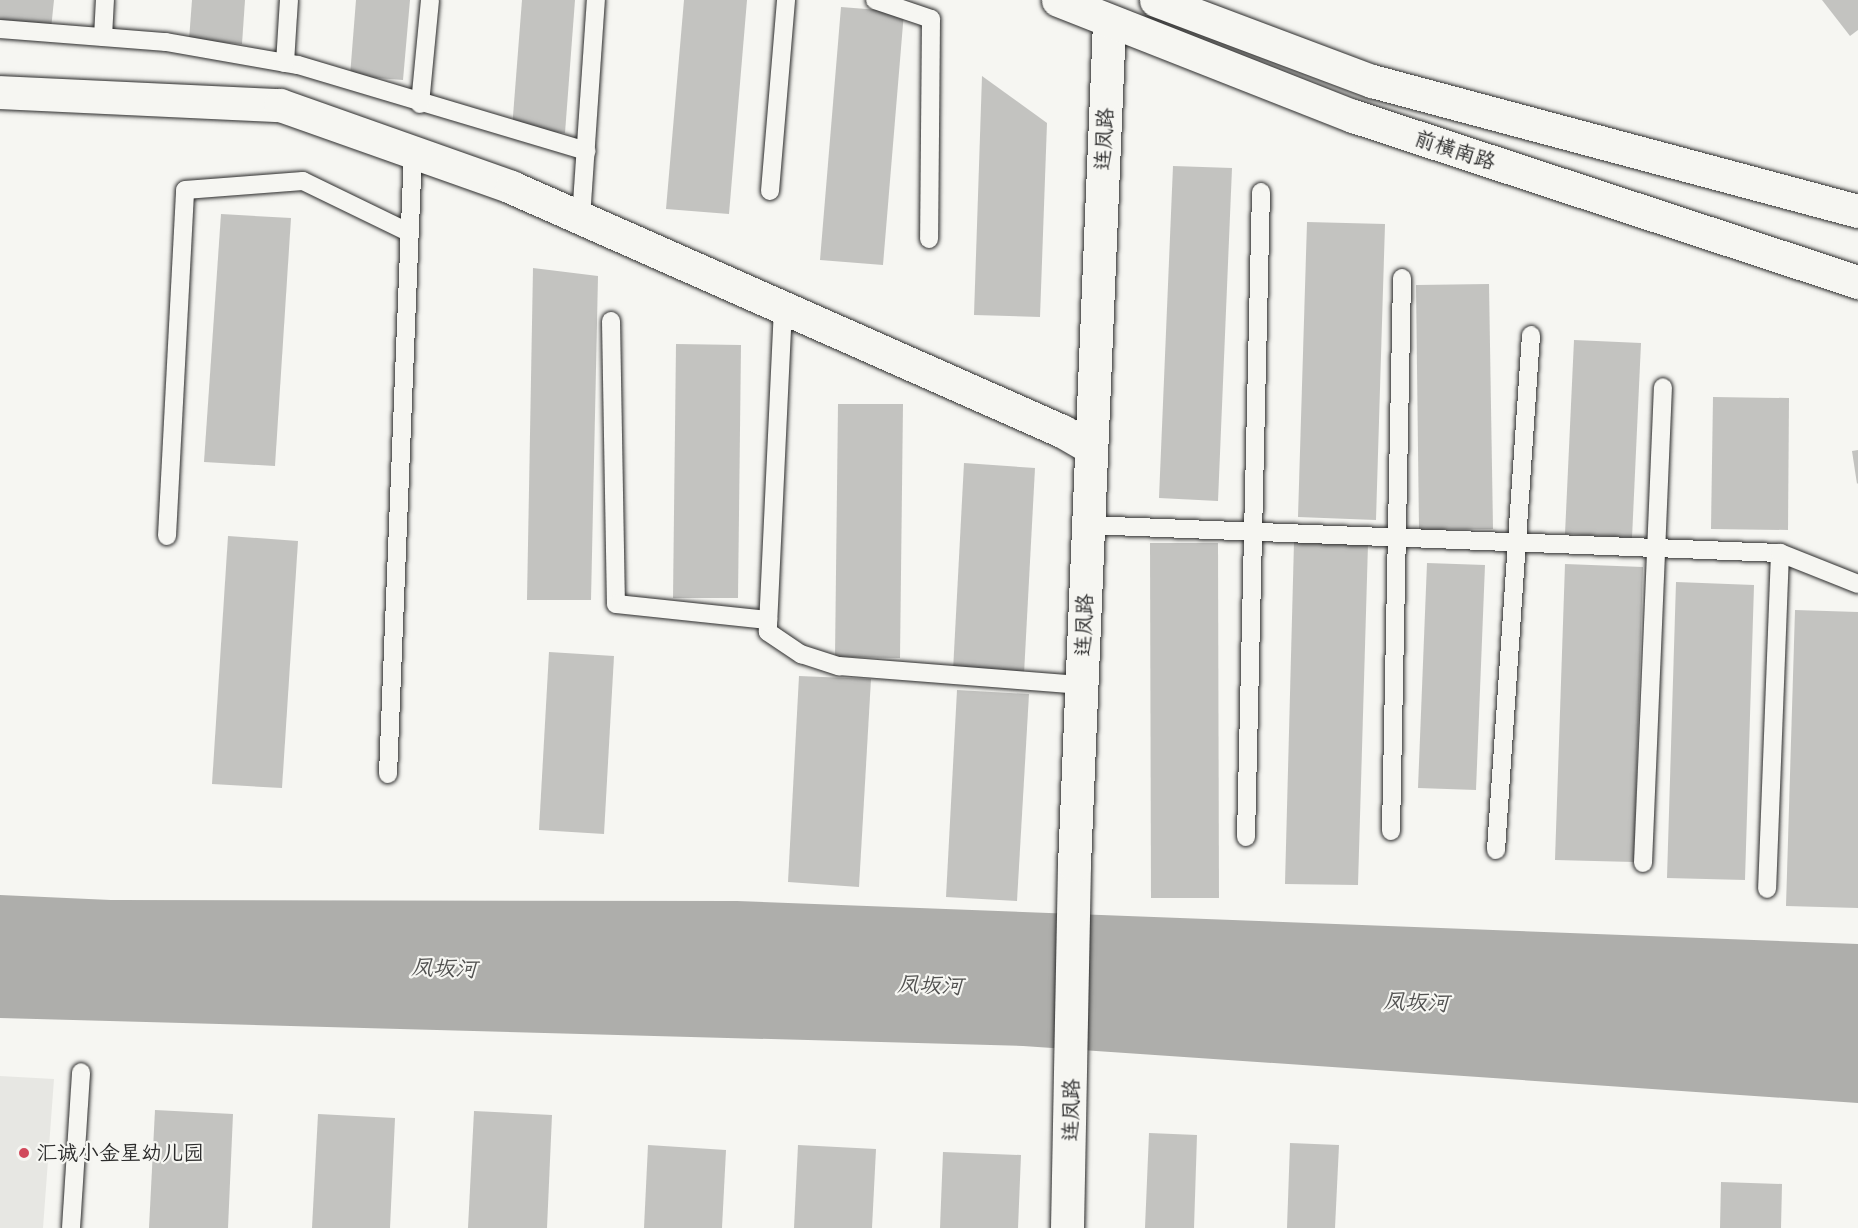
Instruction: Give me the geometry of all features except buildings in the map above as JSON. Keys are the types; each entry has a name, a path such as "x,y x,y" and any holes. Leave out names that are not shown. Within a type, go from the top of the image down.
{"street":[{"name":"前横南路","path":"1058,0 1109,22 1353,116 1858,282"},
{"name":"前横南路","path":"1156,0 1372,81 1858,211"},
{"name":"连凤路","path":"1067,1228 1072,1102 1074,865 1109,22"},
{"path":"0,92 280,105 511,187 1062,431 1090,447"}],"lane":[{"path":"103,37 105,0"},
{"path":"285,63 289,0"},
{"path":"420,104 430,0"},
{"path":"581,218 596,0"},
{"path":"770,191 786,0"},
{"path":"876,0 932,19 930,239"},
{"path":"0,29 166,42 285,63 586,151"},
{"path":"388,774 413,152"},
{"path":"167,536 185,190 303,181 410,233"},
{"path":"1246,837 1261,192"},
{"path":"1392,831 1402,278"},
{"path":"783,308 768,632 793,649 839,666 1082,686"},
{"path":"611,321 616,604 768,620"},
{"path":"1496,850 1531,335"},
{"path":"1643,863 1663,387"},
{"path":"1088,525 1517,544 1657,546 1780,553 1858,584"},
{"path":"1767,889 1780,553"},
{"path":"71,1228 81,1072"}],"shaded area":[{"name":"汇诚小金星幼儿园","path":"0,1076 54,1079 43,1228 0,1228"}],"water":[{"name":"凤坂河","path":"0,895 111,900 737,901 1858,944 1858,1103 1023,1046 0,1018"}],"place":[{"name":"汇诚小金星幼儿园","path":"24,1153"}]}
